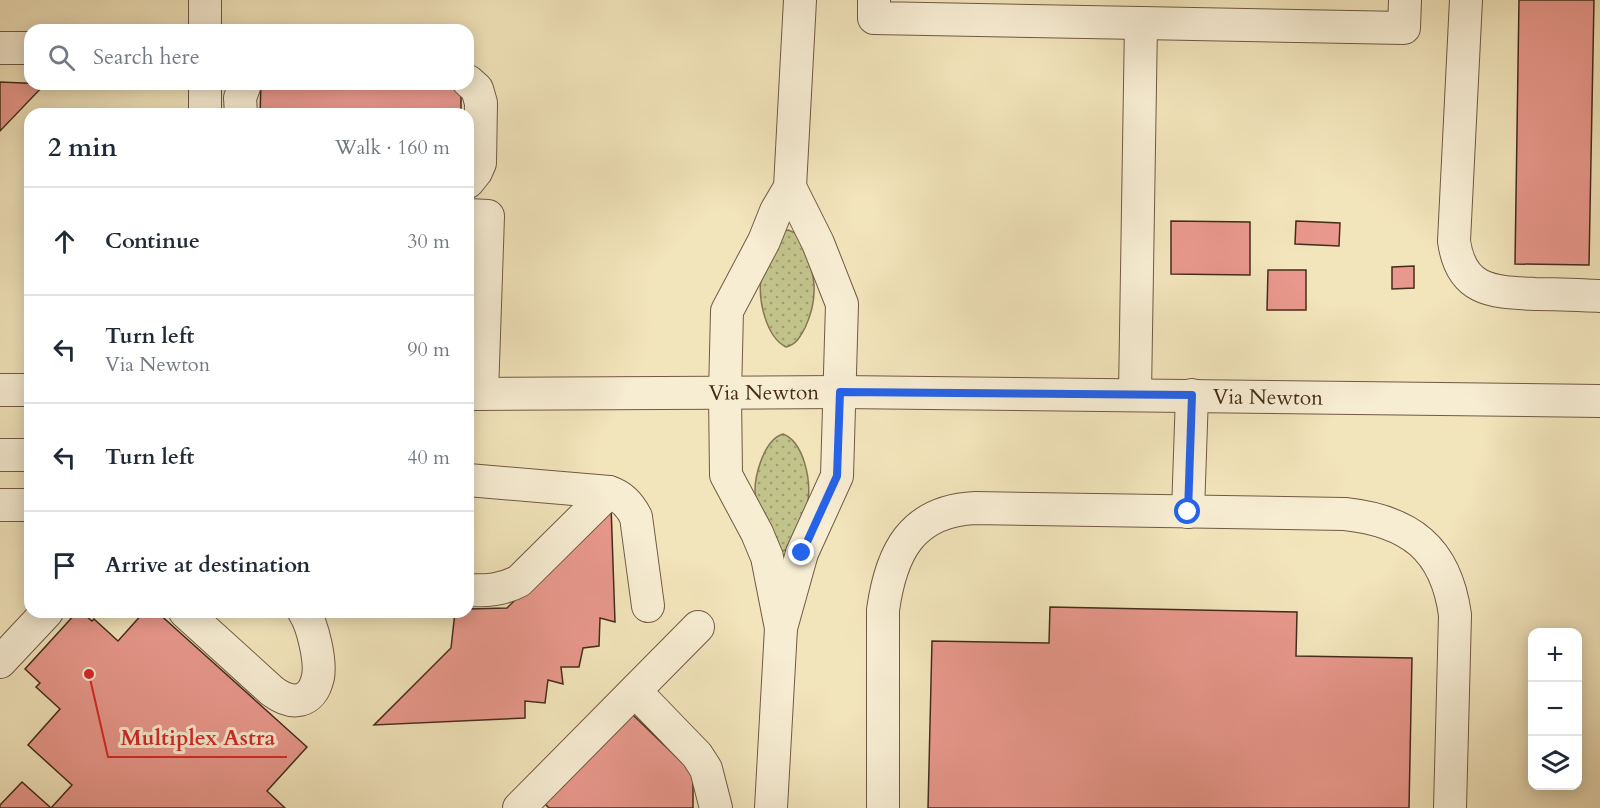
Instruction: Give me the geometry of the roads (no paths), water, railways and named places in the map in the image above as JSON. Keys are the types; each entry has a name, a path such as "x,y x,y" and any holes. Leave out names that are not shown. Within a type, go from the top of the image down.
{"street":[{"path":"205,0 205,24"},
{"path":"781,628 767,558 757,533 726,474 727,311 790,187 800,0"},
{"path":"874,0 874,18 1404,28 1405,0"},
{"path":"1466,0 1454,241 1455,254 1460,266 1476,284 1497,292 1600,296"},
{"path":"1135,394 1142,23"},
{"path":"0,48 24,48"},
{"path":"474,86 481,103 480,162 474,174"},
{"path":"205,90 205,108"},
{"path":"241,108 240,98 243,90"},
{"path":"771,808 781,628 802,553 837,476 840,392 842,304 818,243 790,187"},
{"path":"474,215 488,216 476,326 475,394"},
{"path":"0,390 24,390"},
{"name":"Via Newton","path":"475,394 840,392 1600,401"},
{"path":"1188,512 1192,395"},
{"path":"0,455 24,455"},
{"path":"474,481 609,492 628,504 636,517 648,606"},
{"path":"474,590 506,588 519,581 609,492"},
{"path":"0,505 24,505"},
{"path":"883,808 883,610 887,584 893,563 914,532 942,513 957,509 1345,514 1368,516 1406,531 1435,558 1446,576 1452,594 1455,615 1450,808"},
{"path":"0,663 41,618"},
{"path":"192,618 272,691 291,701 308,696 318,676 318,657 307,618"},
{"path":"519,808 698,627"},
{"path":"636,690 685,740 706,769 716,808"}],"place":[{"name":"Multiplex Astra","path":"89,674"}]}
